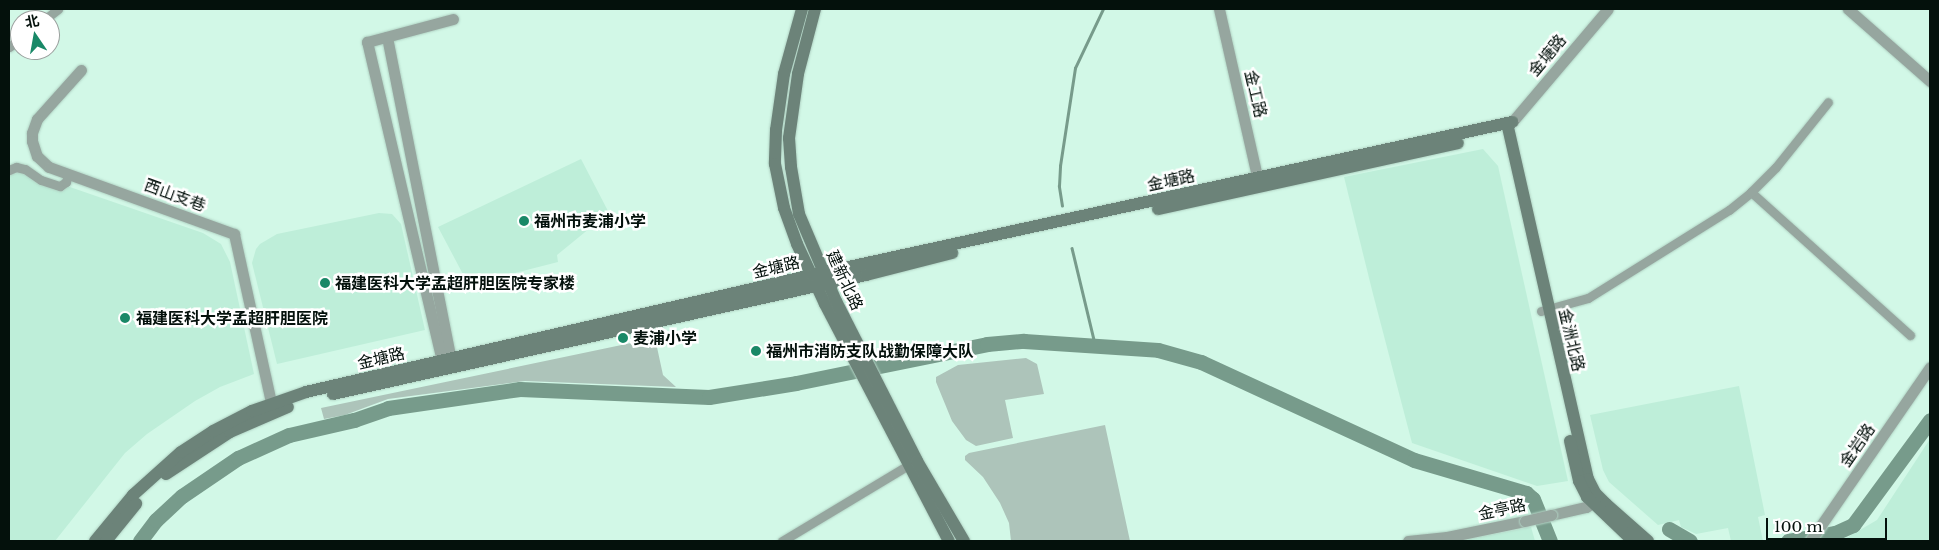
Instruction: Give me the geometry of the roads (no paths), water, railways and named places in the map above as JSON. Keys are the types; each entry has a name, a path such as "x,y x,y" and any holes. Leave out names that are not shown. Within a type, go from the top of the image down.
{"main road":[{"name":"建新北路","path":"802,9 784,74 775,148 777,175 784,208 797,244 819,279 873,382 914,463 949,541"},
{"name":"建新北路","path":"815,9 794,95 789,145 799,214 819,279"},
{"name":"金塘路","path":"94,541 132,495 181,452 228,422 272,407 306,392 819,279 922,262 948,254 1505,126"},
{"name":"金洲北路","path":"1505,126 1545,310 1586,472 1596,501 1633,541"},
{"name":"金塘路","path":"106,541 131,509 167,473 216,440 272,407 819,279"},
{"name":"建新北路","path":"914,463 964,541"},
{"name":"金洲北路","path":"1596,501 1648,541"}],"street":[{"name":"金工路","path":"1219,9 1259,182"},
{"name":"金塘路","path":"1505,126 1608,9"},
{"path":"1848,9 1930,81"},
{"path":"446,360 367,42 453,19"},
{"path":"387,37 446,360"},
{"name":"西山支巷","path":"81,70 41,113 32,133 33,149 42,162 68,174 234,234 272,407"},
{"path":"1545,310 1588,298 1729,210 1751,192 1776,167 1828,102"},
{"path":"9,170 16,167 26,169 47,184 60,186 66,182 68,174"},
{"path":"1751,192 1910,335"},
{"name":"金岩路","path":"1810,541 1930,367"},
{"path":"782,541 914,463"},
{"name":"金亭路","path":"1408,541 1447,537 1551,516 1596,501"}],"waterway":[{"path":"1062,206 1059,186 1060,166 1075,68 1103,9"},
{"path":"1072,248 1095,344"},
{"path":"140,541 156,520 182,496 238,458 289,435 354,420 388,408 520,389 709,397 796,383 987,344 1024,341 1158,350 1201,362 1414,460 1526,493 1533,499 1550,541"},
{"path":"1788,541 1835,533 1853,525 1930,420"},
{"path":"1669,529 1690,541"}],"place":[{"name":"福州市麦浦小学","path":"524,221"},
{"name":"福建医科大学孟超肝胆医院专家楼","path":"325,283"},
{"name":"福建医科大学孟超肝胆医院","path":"125,318"},
{"name":"麦浦小学","path":"623,338"},
{"name":"福州市消防支队战勤保障大队","path":"756,351"}]}
